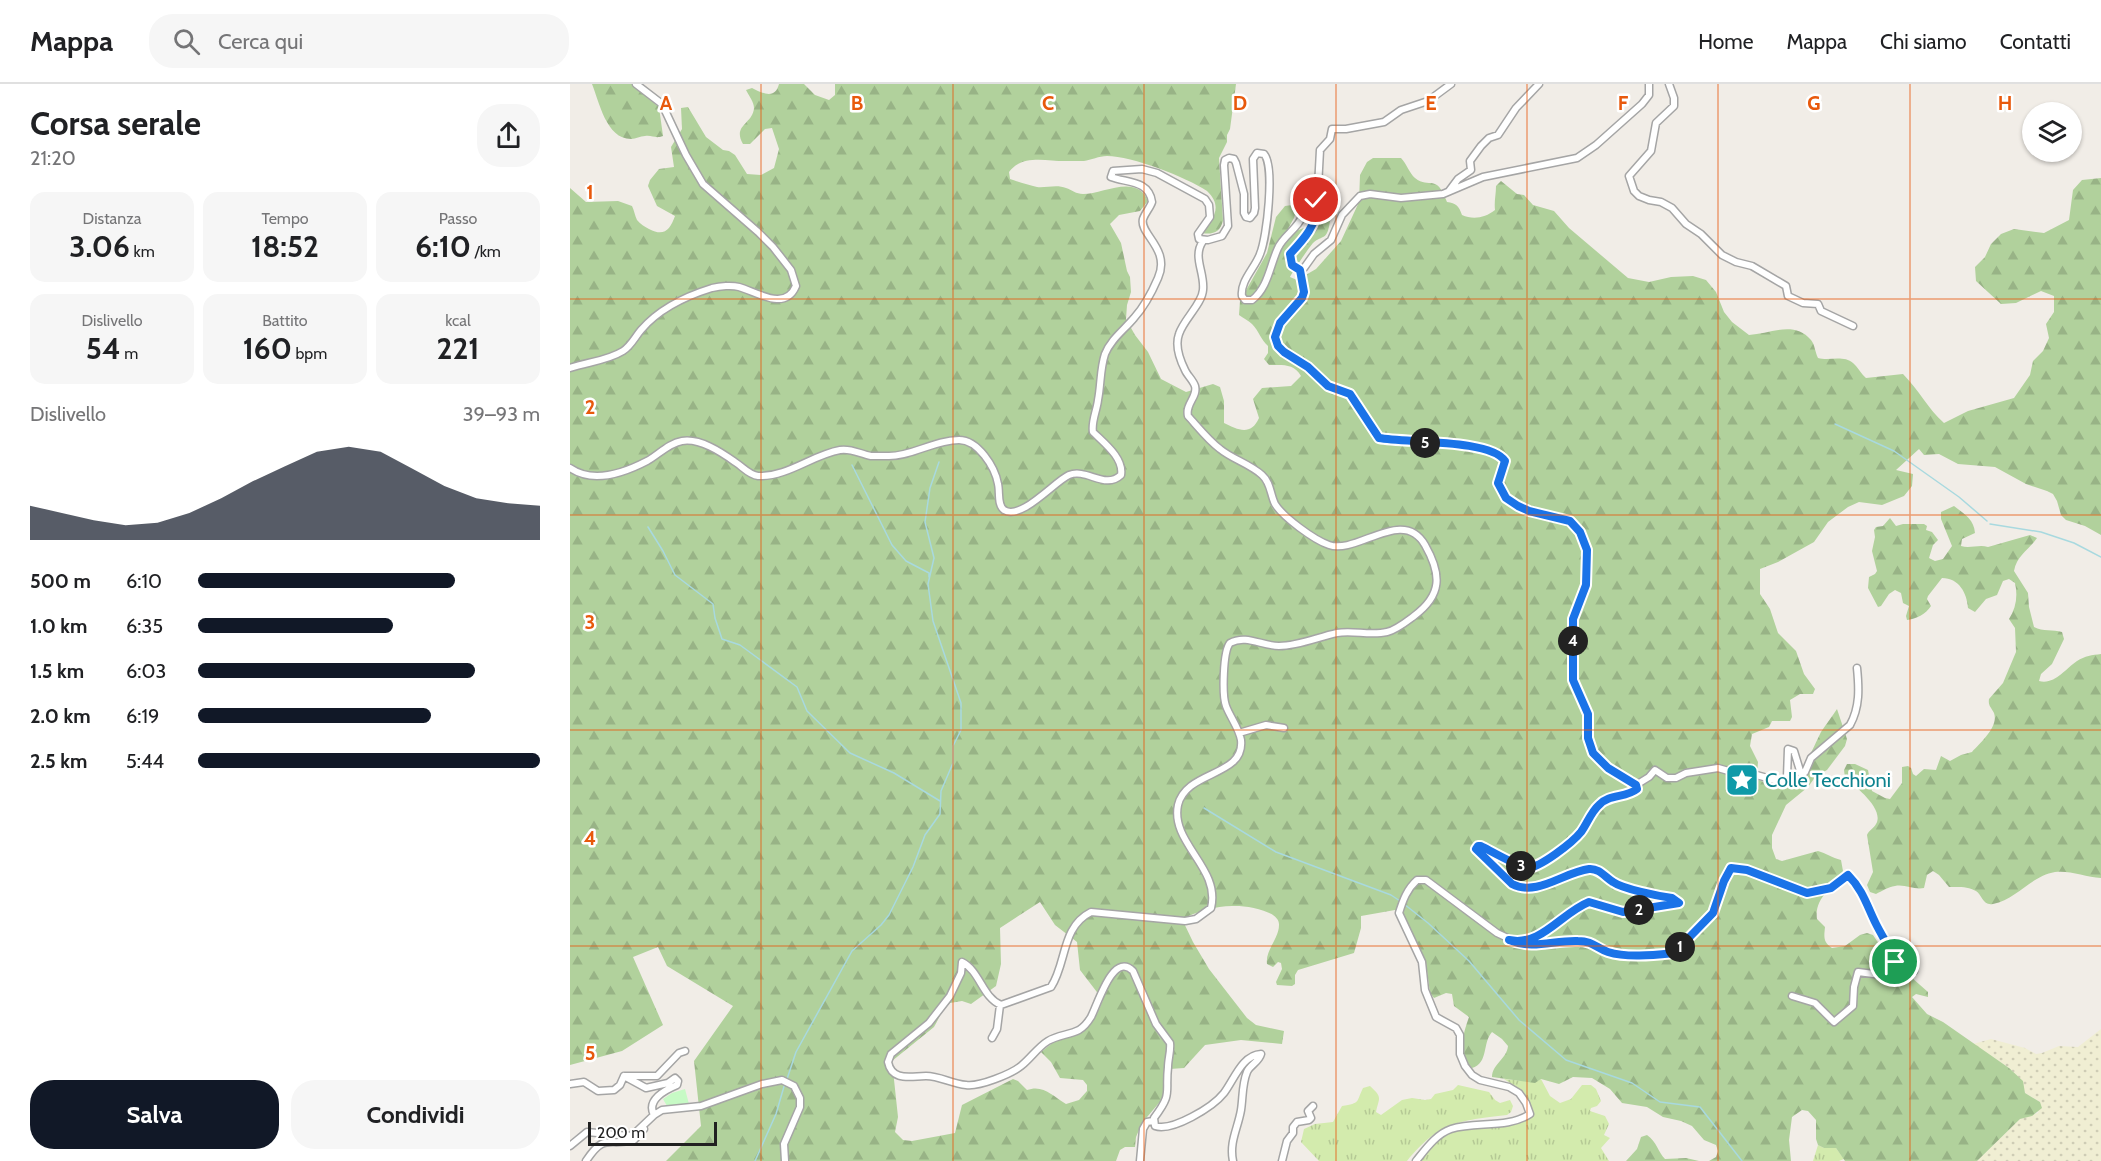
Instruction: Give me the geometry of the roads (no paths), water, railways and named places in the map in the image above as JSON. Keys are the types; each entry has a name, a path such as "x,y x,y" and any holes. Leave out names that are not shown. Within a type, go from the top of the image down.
{"street":[{"path":"570,368 620,353 632,343 647,324 669,306 714,287 739,286 755,295 774,299 789,296 794,292 796,286 791,270 773,247 703,184 686,155 662,104 636,84"},
{"path":"1314,196 1318,187 1320,150 1330,139 1332,129 1346,129 1384,122 1401,110 1428,101 1451,84"},
{"path":"1449,191 1458,179 1471,170 1470,161 1481,146 1490,138 1498,135 1516,108 1539,84"},
{"path":"1300,270 1314,254 1332,240 1342,215 1360,196 1370,194 1401,198 1434,195 1482,177 1565,161 1585,154 1642,104 1649,94 1649,84"},
{"path":"1669,84 1674,106 1656,123 1651,151 1629,176 1634,191 1644,199 1661,202 1672,208 1686,224 1701,234 1722,255 1752,267 1786,286 1788,296 1803,303 1818,304 1821,311 1853,326"},
{"path":"1000,1005 1051,987 1070,933 1080,918 1091,912 1185,921 1196,919 1211,908 1210,880 1182,833 1177,809 1182,795 1191,785 1234,762 1240,751 1239,733 1223,696 1225,652 1230,643 1242,639 1281,646 1338,633 1389,631 1430,603 1437,588 1431,555 1423,541 1409,532 1392,530 1350,544 1335,547 1328,545 1308,533 1276,506 1268,482 1261,474 1219,448 1188,416 1186,410 1195,392 1195,385 1185,370 1177,342 1186,318 1202,298 1203,281 1197,255 1198,248 1203,241 1222,236 1228,226 1224,165 1225,160 1229,158 1234,159 1236,163 1244,194 1244,213 1250,218 1255,208 1253,159 1257,153 1264,154 1269,168 1269,205 1265,235 1258,261 1241,291 1245,300 1252,300 1262,288 1282,241 1303,217 1303,190 1305,189 1314,196 1318,203 1313,228 1290,254 1292,265 1300,270 1304,292 1302,298 1280,323 1275,337 1278,346 1308,367 1328,386 1350,394 1379,438 1466,445 1487,449 1502,456 1505,461 1498,483 1506,498 1529,511 1570,521 1580,532 1587,550 1586,585 1573,619 1573,680 1588,714 1588,738 1593,753 1608,768 1636,785"},
{"path":"570,468 590,477 606,476 647,461 675,442 688,440 705,444 750,473 761,476 780,473 839,450 850,449 871,456 891,456 932,444 960,440 969,441 979,449 998,483 1000,505 1008,512 1036,501 1070,475 1078,474 1112,481 1121,475 1120,465 1115,456 1093,432 1092,427 1099,395 1102,365 1110,346 1133,321 1151,293 1161,271 1162,261 1143,225 1143,219 1152,202 1150,194 1146,188 1134,182 1114,178 1111,174 1113,171 1150,171 1202,196 1210,210 1210,217 1198,234 1199,239 1203,241"},
{"path":"1636,785 1655,770 1667,778 1676,778 1686,773 1718,768 1781,782 1787,777 1788,749 1794,751 1801,774 1805,772 1811,758 1850,725 1858,707 1857,668"},
{"path":"1239,733 1266,725 1284,728"},
{"path":"1509,940 1526,940 1541,934 1565,915 1589,902 1623,912 1679,903 1672,898 1621,887 1591,869 1531,888 1519,888 1476,849 1481,846 1522,867 1532,867 1574,840 1604,800 1632,793 1637,789 1636,785"},
{"path":"1416,1161 1430,1143 1448,1130 1516,1120 1530,1114 1520,1094 1509,1087 1480,1080 1472,1075 1460,1054 1460,1035 1456,1028 1436,1017 1425,990 1422,962 1399,913 1404,897 1417,880 1426,880 1509,940 1519,944 1552,945 1579,941 1593,943 1606,951 1617,954 1653,955 1674,953 1713,913 1731,868 1747,870 1807,893 1831,888 1848,875 1859,886 1877,926 1888,941 1895,962 1914,971 1889,976 1858,972 1853,1006 1834,1022 1815,1004 1792,996"},
{"path":"1000,1005 986,992 970,967 962,962 961,973 950,996 929,1023 891,1054 889,1067 899,1076 907,1078 938,1077 967,1086 999,1077 1020,1067 1050,1040 1078,1030 1085,1025 1091,1018 1114,971 1121,966 1126,966 1133,971 1156,1024 1170,1042 1167,1069 1168,1093 1153,1121 1147,1122 1143,1129 1140,1161"},
{"path":"992,1038 997,1029 1000,1005"},
{"path":"624,1076 657,1076 680,1053 685,1051"},
{"path":"1153,1121 1155,1126 1161,1128 1180,1123 1198,1114 1224,1094 1243,1065 1255,1054 1260,1054 1260,1058 1248,1069 1244,1083 1241,1109 1233,1137 1233,1161"},
{"path":"570,1084 584,1082 598,1090 614,1090 620,1085 624,1076"},
{"path":"624,1076 646,1088 668,1083 675,1078 678,1081 677,1085 658,1096 653,1102 652,1110 656,1114"},
{"path":"570,1146 587,1132 603,1132 621,1136 634,1134 656,1114 670,1109 701,1106 762,1084 782,1080 794,1086 800,1098 800,1107 784,1144 785,1161"},
{"path":"1282,1161 1287,1141 1293,1133 1295,1124 1310,1120 1308,1111 1313,1106"},
{"path":"585,1161 604,1141 634,1140 656,1114"}],"waterway":[{"path":"1835,424 1894,451 1959,497 1987,521"},
{"path":"787,1079 796,1052 852,951 889,915 913,867 925,835 940,814 941,791 953,763 953,746 961,730 961,703 933,621 928,584 934,558 925,522 930,488 939,462"},
{"path":"852,465 892,545 906,561 929,573 929,577"},
{"path":"1990,524 2041,532 2074,543 2101,557"},
{"path":"648,527 675,575 713,604 722,639 740,645 797,687 807,711 850,753 894,773 940,801"},
{"path":"1204,808 1276,852 1391,895 1400,901"},
{"path":"1404,904 1469,961 1519,1020 1566,1060 1632,1083 1660,1102 1700,1107 1742,1161"},
{"path":"755,1161 776,1114 785,1083"}],"place":[{"name":"Colle Tecchioni","path":"1742,780"}]}
